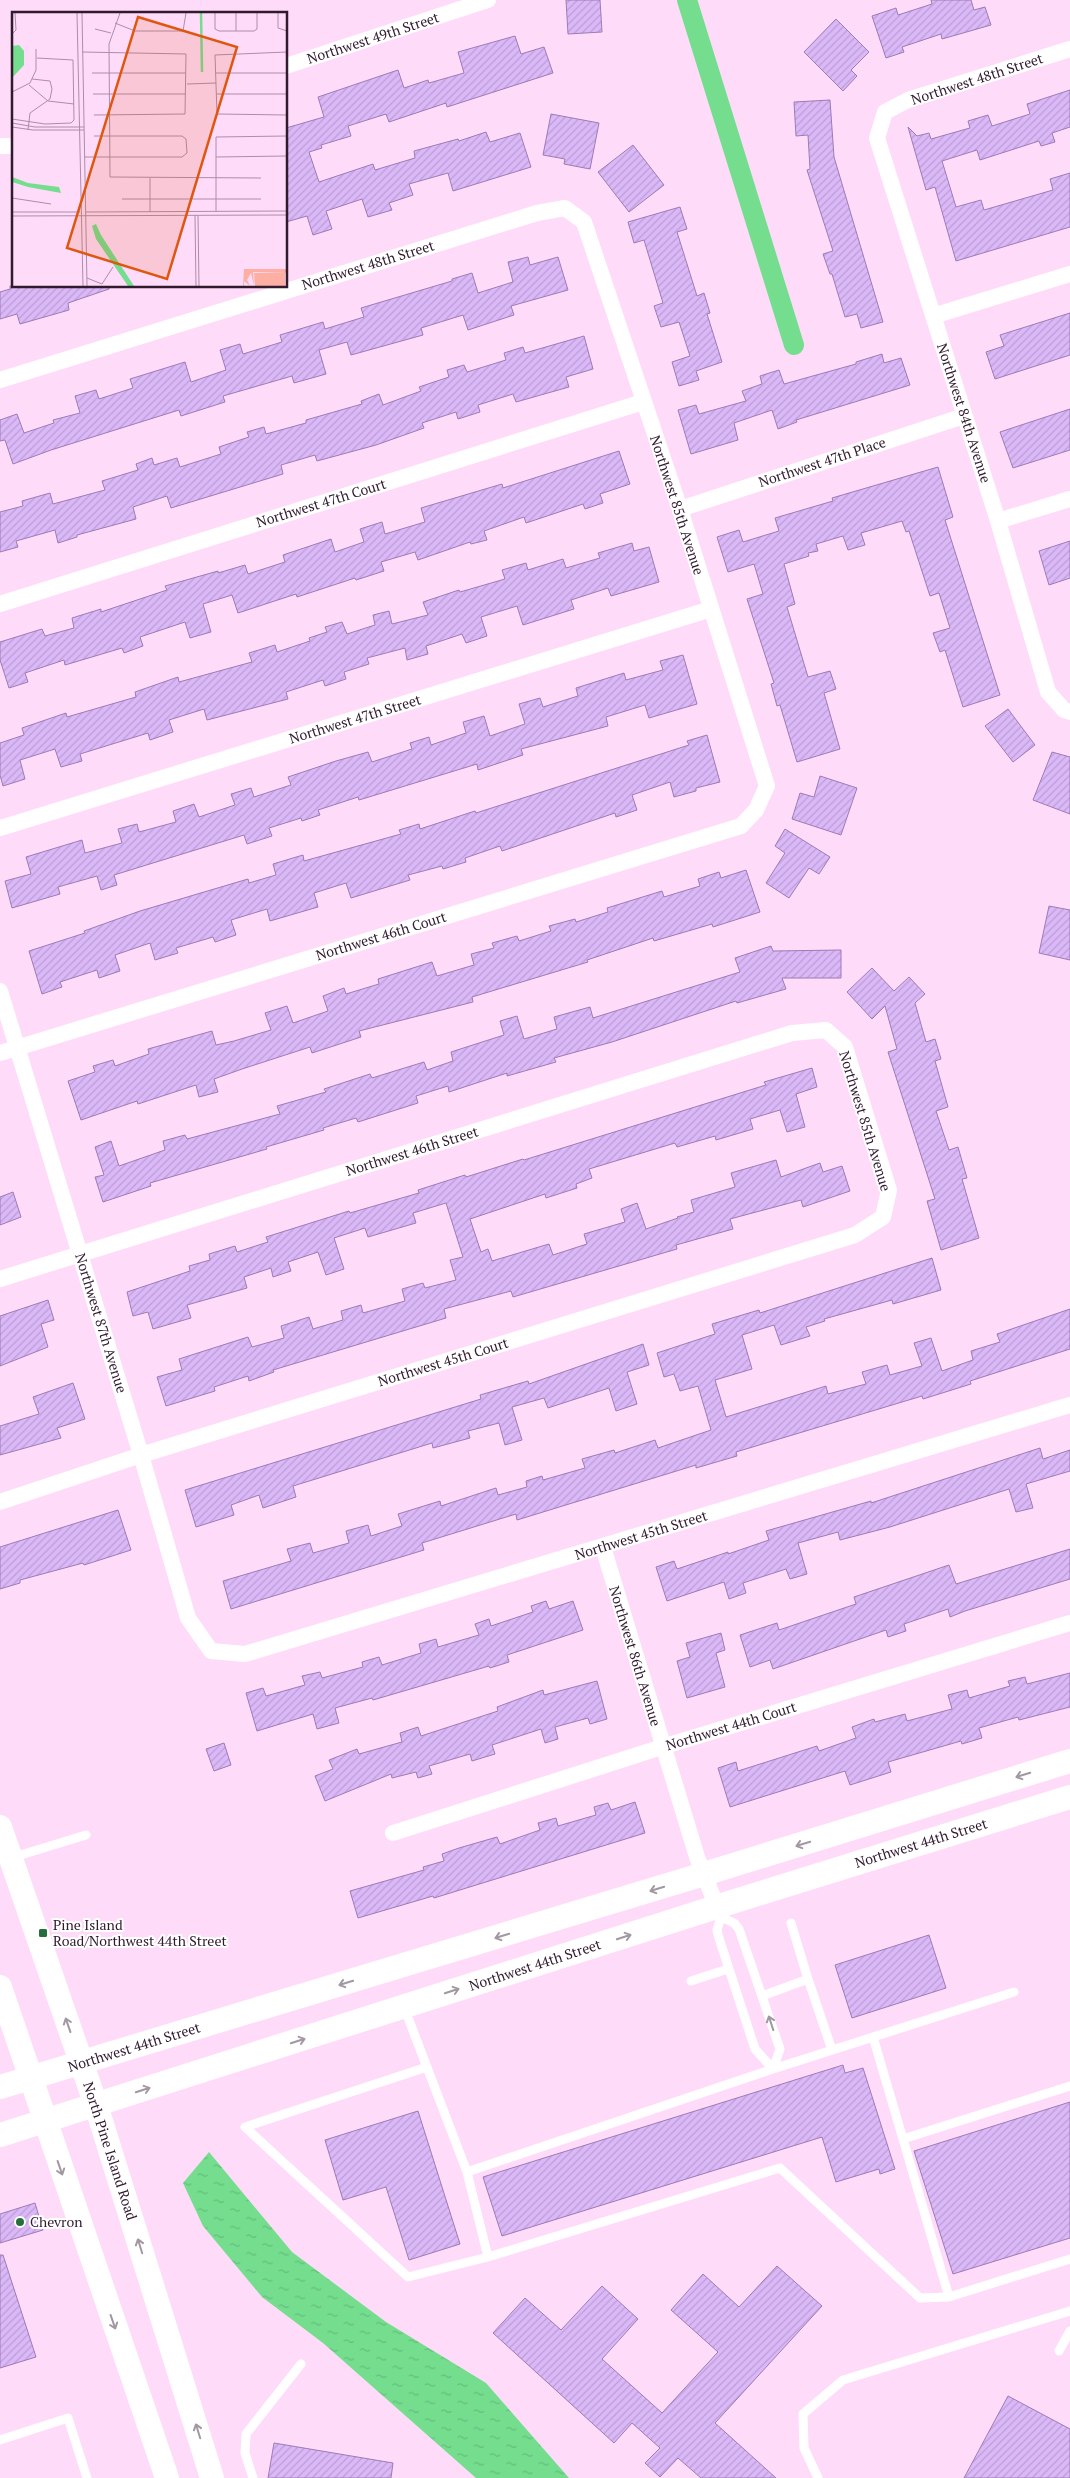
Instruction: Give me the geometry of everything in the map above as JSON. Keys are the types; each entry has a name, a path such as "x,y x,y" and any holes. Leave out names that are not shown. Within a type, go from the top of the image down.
{"street":[{"name":"Northwest 49th Street","path":"288,65 488,0"},
{"name":"Northwest 48th Street","path":"885,112 908,100 1070,49"},
{"name":"Northwest 84th Avenue","path":"885,112 877,138 998,520 1048,692 1067,711"},
{"name":"Northwest 48th Street","path":"0,380 537,212 565,208"},
{"name":"Northwest 85th Avenue","path":"565,208 584,222 680,509 767,786 756,810"},
{"path":"933,316 1070,274"},
{"name":"Northwest 47th Court","path":"0,604 643,402"},
{"name":"Northwest 47th Place","path":"680,509 964,416"},
{"path":"998,520 1070,499"},
{"name":"Northwest 47th Street","path":"0,828 711,609"},
{"name":"Northwest 46th Court","path":"0,1053 741,826 756,810"},
{"name":"Northwest 87th Avenue","path":"0,991 141,1455 188,1618 211,1651"},
{"name":"Northwest 85th Avenue","path":"826,1030 845,1047 889,1190 883,1217"},
{"name":"Northwest 46th Street","path":"0,1279 792,1033 826,1030"},
{"name":"Northwest 45th Court","path":"0,1502 141,1455 856,1235 883,1217"},
{"name":"Northwest 45th Street","path":"211,1651 245,1654 1070,1405"},
{"name":"Northwest 86th Avenue","path":"603,1547 662,1747 704,1874 719,1912"},
{"name":"Northwest 44th Court","path":"393,1833 662,1747 1070,1623"},
{"name":"Northwest 44th Street","path":"0,2086 704,1874 1070,1761"},
{"name":"Northwest 44th Street","path":"0,2135 404,2007 719,1912 1070,1797"},
{"name":"North Pine Island Road","path":"0,1827 96,2105 212,2478"},
{"path":"0,1987 44,2122 167,2478"}],"lane":[{"path":"11,1858 86,1835"},
{"path":"719,1912 739,1929 780,2049 773,2069 755,2049 717,1930 719,1912"},
{"path":"791,1923 832,2050"},
{"path":"691,1981 728,1969"},
{"path":"762,1996 808,1979"},
{"path":"467,2172 773,2069 1014,1992"},
{"path":"404,2007 467,2172 488,2257"},
{"path":"873,2037 949,2297"},
{"path":"427,2067 245,2127 408,2277 488,2257 780,2168 920,2298 949,2297 1070,2259"},
{"path":"902,2139 1070,2086"},
{"path":"818,2478 804,2448 803,2414 843,2380 1070,2311"},
{"path":"1059,2351 1070,2331"},
{"path":"253,2478 245,2452 246,2434 301,2364"},
{"path":"0,2440 68,2418 87,2478"}],"water":[{"path":"209,2152 292,2252 386,2322 486,2383 569,2478 476,2478 323,2343 262,2297 203,2226 183,2183"}],"building":[{"path":"566,0 600,0 602,32 568,34"},
{"path":"931,0 971,0 974,10 985,7 991,25 942,39 941,34 902,47 904,52 886,58 872,16 896,8 898,15 932,4"},
{"path":"836,19 869,52 851,70 857,76 843,91 804,52"},
{"path":"515,36 521,54 544,47 553,73 447,107 446,103 389,122 386,114 348,126 351,136 321,145 322,148 309,152 319,182 373,164 375,170 415,158 414,151 458,139 459,141 486,132 490,142 520,133 531,167 453,191 448,173 409,184 413,195 389,203 392,210 368,217 362,199 326,211 332,229 313,235 307,216 288,221 288,127 324,117 318,97 398,70 404,88 428,80 429,83 464,73 458,52"},
{"path":"1070,90 1070,127 1052,133 1055,142 1041,146 1039,141 980,160 977,150 942,161 956,207 981,200 984,210 1053,190 1050,179 1070,173 1070,227 956,261 935,187 926,190 908,127 917,136 929,133 931,139 970,128 968,121 988,115 992,126 1030,114 1027,104"},
{"path":"830,100 834,157 883,322 861,328 857,314 845,317 832,274 830,274 823,254 833,251 807,170 810,169 808,135 796,136 794,102"},
{"path":"551,114 599,123 590,169 564,164 565,159 543,155"},
{"path":"633,145 664,185 629,212 598,172"},
{"path":"680,207 687,229 677,232 697,296 704,293 710,313 707,314 722,362 696,371 699,380 679,386 672,362 690,356 679,322 661,327 654,306 663,303 644,240 634,243 628,222"},
{"path":"528,257 530,265 558,257 568,290 511,306 514,315 468,330 463,315 421,328 423,335 351,355 347,342 319,350 326,374 294,383 292,376 223,396 225,402 181,416 179,410 51,450 13,464 5,440 0,441 0,420 17,414 24,433 54,423 53,420 80,413 75,396 96,390 99,399 133,388 130,379 185,362 191,382 226,370 220,350 240,344 243,354 282,342 280,335 323,322 325,329 364,317 361,308 452,281 452,279 472,273 478,293 513,282 508,262"},
{"path":"10,286 12,288 109,288 68,303 69,310 20,324 17,314 0,319 0,292 10,289"},
{"path":"1070,313 1070,355 995,379 986,352 1004,346 1000,335"},
{"path":"584,336 593,369 566,377 569,387 516,402 513,394 478,405 480,412 458,419 456,412 422,423 424,428 376,445 317,461 315,455 281,465 283,474 171,508 167,496 133,507 136,519 77,535 77,537 58,543 55,530 16,541 18,547 0,552 0,512 23,506 22,501 50,493 53,504 105,490 102,481 138,470 136,464 152,458 154,465 177,458 180,467 221,454 219,447 249,437 247,432 264,427 266,434 306,423 306,420 362,404 361,401 379,394 383,405 421,391 419,387 449,377 447,370 464,365 467,372 506,360 504,353 523,347 525,353"},
{"path":"882,354 884,363 901,358 910,385 796,420 797,422 778,429 772,410 734,423 738,440 691,454 678,410 696,405 699,414 746,401 742,391 762,384 760,376 779,370 784,384 856,364 856,362"},
{"path":"1070,409 1070,450 1013,468 1000,432"},
{"path":"619,451 630,484 600,494 603,503 585,509 583,504 526,523 524,517 484,531 487,540 471,544 470,542 418,560 415,552 381,562 384,571 356,580 355,578 297,597 296,594 238,613 232,595 203,604 211,632 190,638 185,622 140,637 143,646 124,653 122,648 65,665 64,660 25,673 28,682 9,688 0,660 0,642 42,629 45,636 74,628 72,618 101,609 101,612 167,590 165,586 218,571 218,573 245,565 248,574 285,562 283,555 331,539 335,552 364,542 360,529 382,522 385,534 425,522 421,508 502,484 503,488"},
{"path":"938,467 953,517 945,520 1000,695 963,707 945,650 940,652 933,633 950,628 939,593 930,596 909,531 906,532 902,521 861,533 865,545 848,550 843,536 816,544 818,551 808,553 809,556 784,564 795,604 787,607 808,677 830,671 836,689 824,693 840,749 797,762 780,705 777,706 771,684 774,683 747,599 763,594 754,564 728,572 717,537 739,530 743,542 779,531 775,518 833,501 832,498"},
{"path":"1070,541 1070,578 1049,585 1039,551"},
{"path":"632,543 634,551 649,547 659,582 611,596 608,588 571,600 574,609 523,625 517,606 481,617 487,636 466,643 462,634 426,646 428,654 407,660 405,648 367,658 369,664 344,672 346,679 325,686 323,680 286,692 288,699 207,720 204,709 169,720 173,732 150,740 148,733 80,754 82,761 61,767 55,749 20,760 25,779 3,786 0,775 0,743 24,735 22,728 66,713 67,717 136,697 135,692 178,677 179,682 252,662 249,653 275,645 277,652 310,641 309,638 327,632 325,627 342,622 347,634 375,625 373,615 389,611 392,624 428,615 423,602 459,590 460,592 505,579 502,570 526,563 528,570 563,559 566,568 600,558 598,553"},
{"path":"683,655 697,704 649,718 645,705 606,717 608,726 521,749 523,755 478,770 477,764 359,800 358,797 318,810 320,815 302,821 301,818 269,828 272,836 247,844 244,835 114,875 117,885 101,890 97,876 58,887 60,894 12,908 5,881 31,874 26,857 82,840 85,853 122,843 118,829 137,824 139,832 176,822 173,811 194,804 199,817 235,805 231,794 251,788 254,797 291,785 288,777 336,761 368,752 372,762 412,749 410,743 429,737 431,745 466,733 463,722 484,716 490,736 525,724 519,704 540,698 543,707 578,696 576,688 624,673 626,680 663,670 660,661"},
{"path":"1008,709 1035,745 1013,762 985,726"},
{"path":"707,735 720,782 696,788 696,791 674,797 670,782 632,795 637,810 616,817 615,813 502,851 500,846 465,858 466,862 443,869 442,866 408,875 410,880 351,898 346,883 314,893 318,907 270,921 267,909 231,920 236,935 215,942 213,937 176,948 178,953 155,960 150,943 115,955 120,971 99,978 97,970 60,982 62,987 42,994 29,951 85,933 84,931 140,911 248,879 249,883 276,875 273,864 303,855 304,861 401,834 399,830 419,824 420,829 475,811 476,813 689,745 687,741"},
{"path":"1052,752 1070,757 1070,814 1033,800"},
{"path":"820,776 857,788 841,835 792,819 800,793 814,797"},
{"path":"785,829 830,857 819,874 809,868 789,898 766,883 785,853 775,846"},
{"path":"746,870 760,912 713,927 712,924 654,941 653,938 587,960 588,962 472,997 473,1002 359,1031 361,1037 312,1053 310,1047 242,1069 214,1079 218,1092 199,1097 196,1085 138,1104 137,1101 81,1120 68,1081 95,1072 93,1066 113,1060 115,1066 149,1054 148,1049 212,1031 216,1045 271,1030 265,1013 287,1006 293,1023 328,1011 323,996 344,988 346,994 379,984 378,979 432,962 437,976 474,965 471,954 494,948 492,943 517,936 519,941 551,931 549,926 575,919 576,922 608,912 607,908 662,891 664,897 700,886 698,879 719,872 721,878"},
{"path":"1049,906 1070,910 1070,960 1039,953"},
{"path":"771,946 773,951 841,950 841,978 782,978 786,989 737,1003 736,1001 612,1042 554,1058 556,1062 507,1076 507,1073 449,1092 448,1086 416,1096 418,1103 358,1122 356,1118 323,1128 324,1130 266,1147 267,1149 150,1183 151,1186 103,1202 95,1177 104,1175 95,1147 111,1141 119,1166 165,1150 163,1141 185,1135 187,1139 280,1114 277,1106 326,1092 324,1089 370,1074 372,1078 424,1062 427,1070 453,1061 451,1052 504,1035 500,1021 517,1016 524,1039 557,1029 554,1017 590,1007 593,1018 740,972 735,958"},
{"path":"872,968 894,991 909,977 925,994 915,1003 926,1042 935,1039 941,1059 935,1061 948,1107 936,1111 949,1150 958,1147 967,1178 962,1179 979,1238 941,1250 927,1201 935,1199 888,1052 897,1049 885,1006 872,1019 847,992"},
{"path":"812,1068 817,1087 796,1094 805,1127 787,1132 780,1110 750,1119 753,1129 716,1140 715,1136 677,1147 675,1143 589,1169 592,1178 576,1184 577,1188 546,1198 545,1194 470,1219 481,1252 488,1249 492,1261 549,1244 553,1255 587,1244 584,1234 625,1222 621,1209 637,1203 646,1229 678,1218 694,1212 691,1200 735,1187 731,1173 776,1160 781,1177 820,1163 823,1172 842,1166 850,1191 803,1207 801,1200 730,1219 733,1229 676,1245 677,1249 513,1297 511,1291 444,1309 446,1318 273,1370 274,1372 249,1381 248,1376 214,1387 215,1391 166,1406 157,1377 182,1370 179,1359 248,1337 252,1347 270,1342 284,1338 281,1326 309,1317 313,1329 343,1320 341,1311 361,1305 363,1313 405,1301 402,1289 423,1283 425,1288 456,1280 450,1260 463,1257 446,1203 413,1213 416,1223 368,1237 365,1228 334,1238 344,1269 326,1275 318,1252 288,1262 291,1271 273,1277 271,1268 244,1277 247,1288 187,1305 191,1318 153,1329 148,1312 133,1316 127,1292 190,1271 189,1266 210,1260 209,1254 235,1246 237,1252 268,1242 266,1237 349,1211 350,1213 419,1193 418,1190 465,1175 466,1177 524,1160 766,1085 764,1082"},
{"path":"13,1192 21,1217 0,1225 0,1197"},
{"path":"932,1258 941,1290 893,1304 892,1300 824,1319 825,1321 806,1327 810,1336 781,1345 774,1325 742,1335 752,1369 715,1380 726,1417 826,1386 828,1394 866,1384 862,1372 887,1365 890,1375 922,1366 914,1343 931,1338 942,1371 973,1360 971,1351 1000,1342 997,1334 1070,1309 1070,1349 970,1381 971,1384 923,1399 922,1396 736,1452 737,1456 696,1468 696,1465 517,1520 516,1514 422,1543 424,1550 231,1609 223,1581 291,1561 287,1549 310,1543 313,1553 349,1543 346,1531 368,1525 371,1536 402,1526 398,1514 440,1501 441,1506 496,1488 498,1495 527,1487 526,1481 542,1476 543,1480 585,1468 582,1459 614,1450 615,1453 655,1440 658,1448 711,1430 698,1386 680,1391 674,1374 664,1377 657,1353 715,1334 712,1324 759,1310 760,1313"},
{"path":"48,1300 54,1320 41,1324 48,1347 0,1366 0,1316"},
{"path":"643,1344 649,1365 627,1372 637,1404 616,1411 609,1388 548,1408 544,1398 512,1407 522,1440 505,1445 499,1423 468,1431 470,1438 433,1448 432,1443 293,1486 296,1497 263,1508 259,1495 231,1505 234,1515 196,1527 185,1490 481,1399 480,1395 528,1381 529,1384"},
{"path":"73,1383 85,1419 57,1428 61,1438 0,1455 0,1426 39,1414 33,1397"},
{"path":"1040,1448 1043,1459 1070,1450 1070,1471 1026,1484 1033,1508 1016,1512 1009,1489 890,1527 840,1540 838,1532 798,1543 807,1574 790,1579 786,1569 743,1583 746,1593 729,1599 724,1582 667,1601 656,1567 674,1561 677,1569 728,1552 728,1554 769,1540 766,1531 871,1501 871,1503"},
{"path":"118,1510 131,1550 84,1565 83,1563 20,1580 20,1583 0,1589 0,1547"},
{"path":"1070,1549 1070,1579 950,1617 948,1609 904,1624 906,1631 888,1637 886,1630 773,1669 770,1660 750,1667 740,1635 777,1623 779,1630 856,1604 854,1597 949,1565 956,1584"},
{"path":"546,1601 549,1609 573,1601 583,1630 507,1655 509,1662 490,1668 489,1666 373,1700 372,1698 335,1708 339,1723 317,1729 313,1714 257,1731 246,1693 263,1688 266,1696 305,1685 302,1676 320,1672 322,1678 363,1667 362,1662 379,1657 382,1665 421,1653 419,1644 436,1639 438,1647 479,1635 475,1624 489,1619 491,1626 533,1612 531,1606"},
{"path":"721,1633 725,1650 716,1653 725,1687 687,1698 677,1661 690,1657 686,1643"},
{"path":"1070,1673 1070,1707 1019,1720 1018,1717 979,1728 982,1738 962,1744 961,1741 888,1762 891,1772 850,1785 845,1771 730,1807 718,1768 736,1762 738,1771 817,1746 819,1751 856,1738 852,1727 874,1719 875,1722 905,1714 907,1721 952,1709 948,1695 967,1690 969,1698 1010,1686 1008,1681 1025,1677 1027,1684"},
{"path":"597,1681 607,1719 590,1724 588,1718 555,1727 558,1739 545,1743 541,1729 492,1745 495,1754 472,1761 470,1754 429,1766 432,1774 418,1778 416,1772 392,1778 391,1774 325,1801 315,1776 333,1769 329,1760 357,1749 359,1754 402,1742 400,1733 418,1727 421,1736 498,1711 497,1707 543,1690 544,1695"},
{"path":"224,1743 231,1765 214,1771 206,1749"},
{"path":"635,1802 645,1833 434,1898 433,1896 358,1918 350,1891 424,1870 423,1867 444,1861 442,1854 459,1848 497,1837 500,1844 540,1830 538,1823 556,1818 558,1826 596,1815 594,1807 608,1803 611,1810"},
{"path":"929,1935 946,1988 852,2018 835,1965"},
{"path":"843,2065 845,2073 863,2068 895,2169 880,2174 879,2169 836,2182 822,2137 502,2236 483,2177"},
{"path":"1070,2102 1070,2238 953,2274 914,2151"},
{"path":"418,2111 460,2244 409,2260 386,2187 343,2200 325,2140"},
{"name":"Chevron","path":"35,2203 43,2230 0,2243 0,2214"},
{"path":"0,2255 3,2255 36,2357 0,2368"},
{"path":"777,2266 822,2306 715,2423 776,2478 701,2478 678,2458 660,2477 645,2463 660,2448 632,2423 614,2443 493,2333 525,2298 561,2330 602,2286 638,2319 602,2359 662,2413 718,2352 671,2310 703,2274 739,2307"},
{"path":"1008,2396 1070,2429 1070,2478 964,2478"},
{"path":"274,2443 393,2463 391,2478 268,2478"}],"waterway":[{"path":"687,0 794,345"}],"place":[{"name":"Pine Island Road/Northwest 44th Street","path":"43,1933"},
{"name":"Chevron","path":"20,2222"}]}
